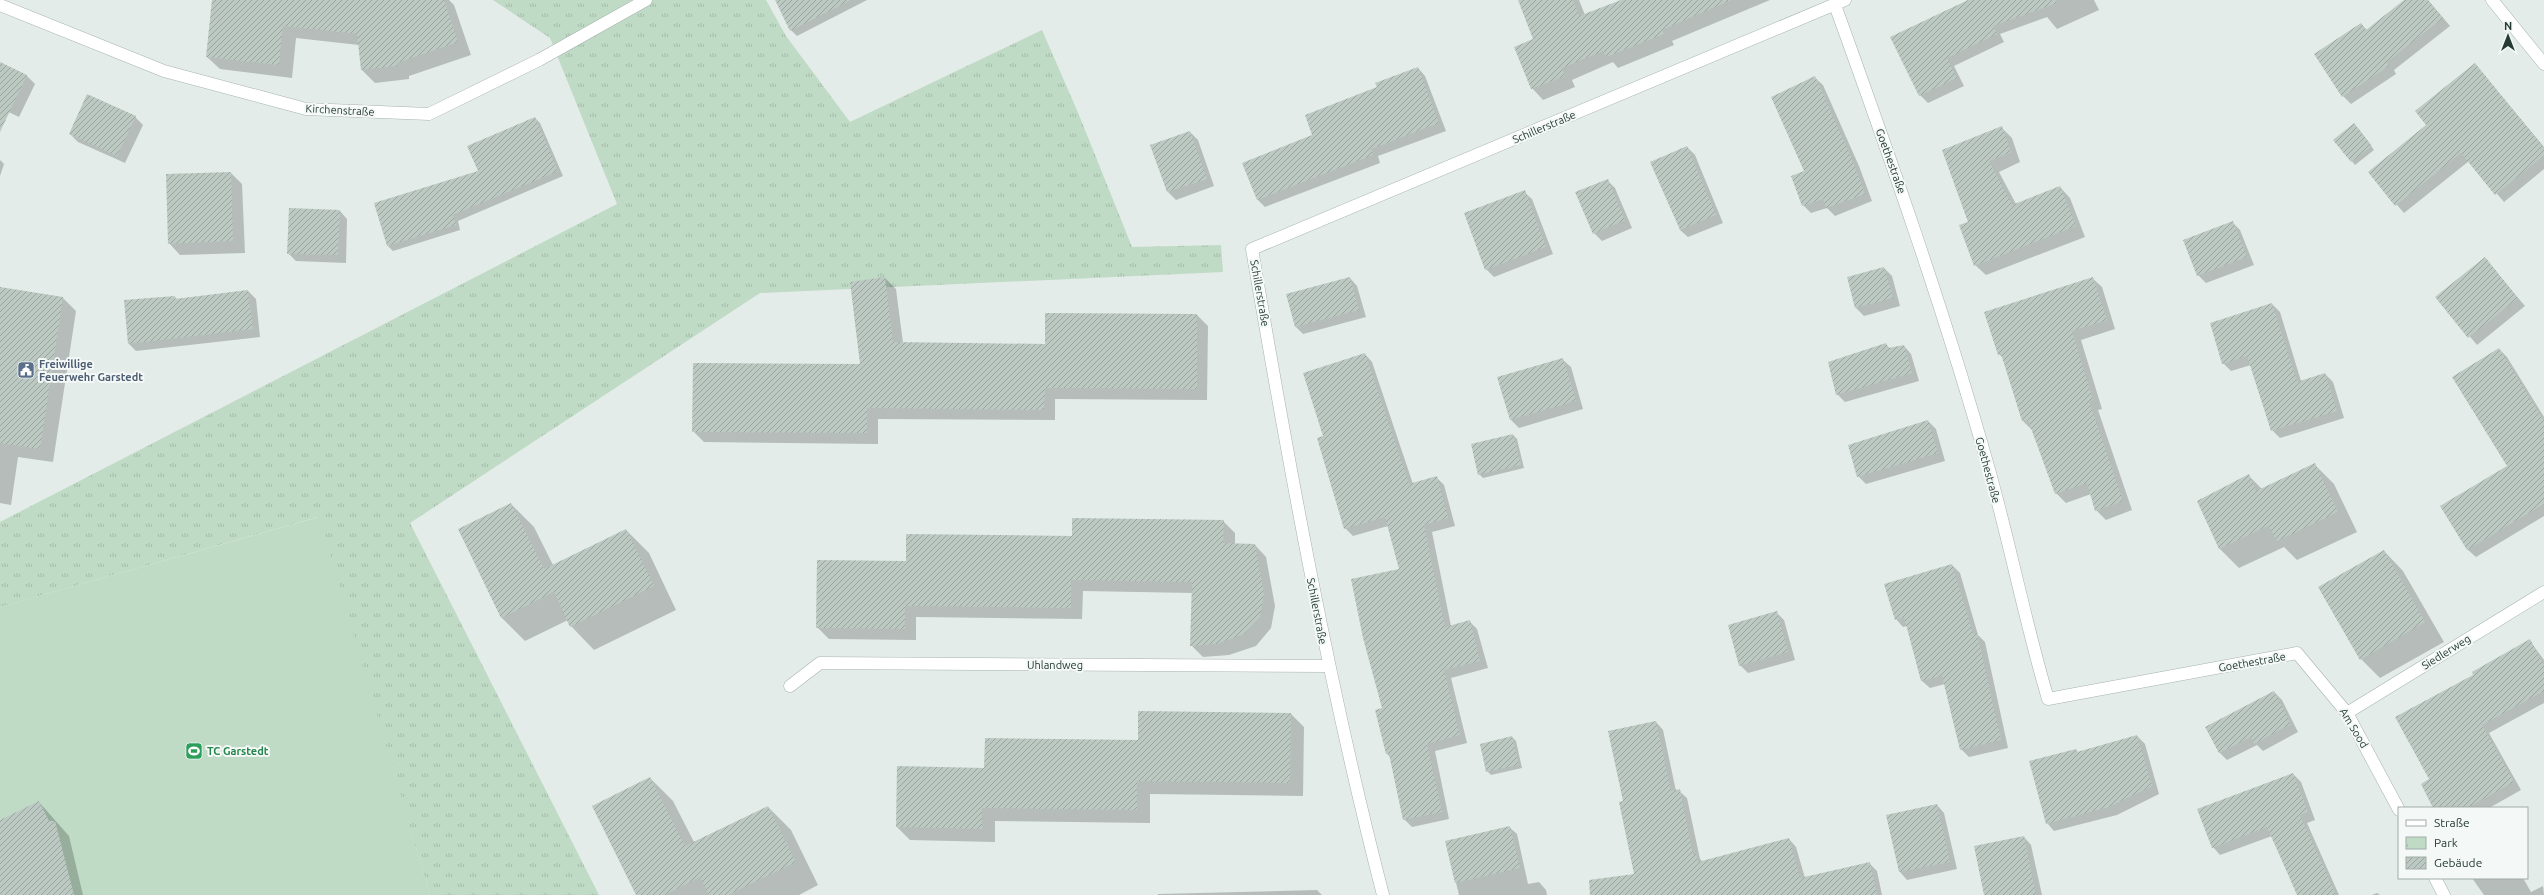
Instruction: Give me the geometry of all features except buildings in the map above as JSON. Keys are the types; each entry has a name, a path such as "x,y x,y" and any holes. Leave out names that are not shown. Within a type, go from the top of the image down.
{"street":[{"name":"Kirchenstraße","path":"0,5 164,71 306,110 429,114 539,60 646,0"},
{"path":"2492,0 2544,64"},
{"name":"Goethestraße","path":"1840,2 1918,236 1988,468 2048,699 2297,653"},
{"name":"Schillerstraße","path":"1383,895 1328,666 1294,498 1252,249 1840,2"},
{"name":"Siedlerweg","path":"2347,713 2544,592"},
{"name":"Am Sood","path":"2297,653 2347,713 2398,808"},
{"name":"Uhlandweg","path":"790,686 820,663 1328,666"},
{"path":"2436,879 2444,895"}],"green space":[{"path":"493,0 766,0 786,36 850,122 1042,30 1079,115 1132,247 1221,245 1223,272 760,293 410,523 599,895 430,895 318,517 0,607 0,522 617,204 550,38"},
{"name":"TC Garstedt","path":"319,517 430,895 0,895 0,607"}],"place":[{"name":"Freiwillige Feuerwehr Garstedt","path":"26,370"},
{"name":"TC Garstedt","path":"194,751"}]}
